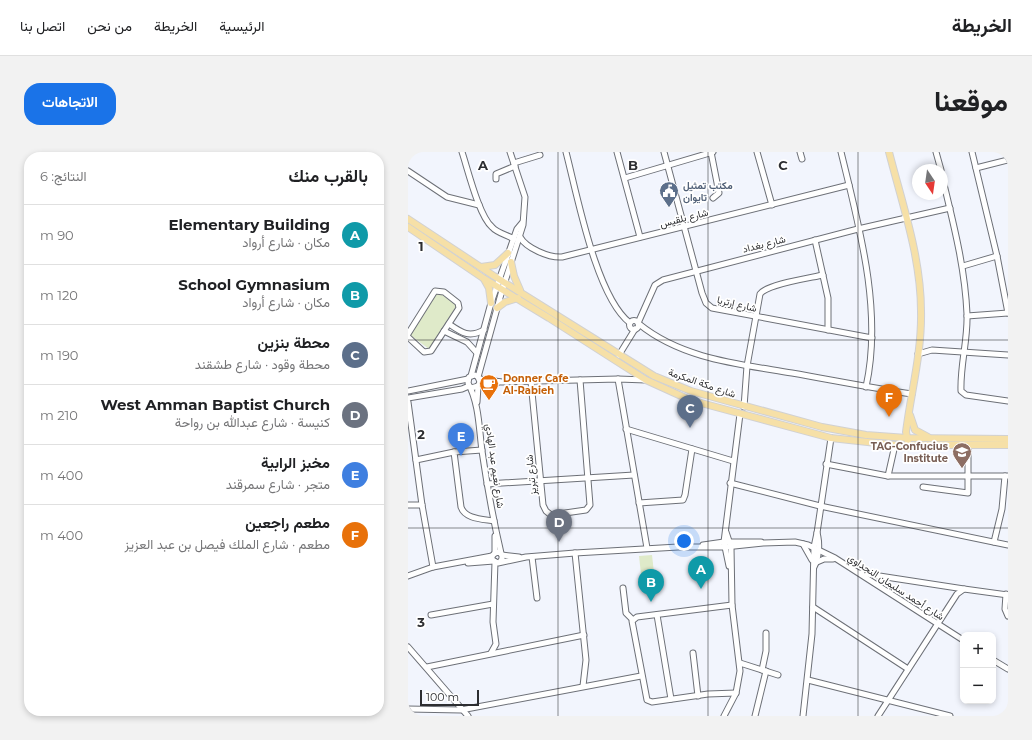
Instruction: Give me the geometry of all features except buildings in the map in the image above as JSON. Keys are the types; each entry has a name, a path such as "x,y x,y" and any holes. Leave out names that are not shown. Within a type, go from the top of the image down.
{"main road":[{"path":"889,152 906,217 921,300 919,346 907,438 910,445"},
{"name":"شارع مكة المكرمة","path":"408,219 619,355 663,380 691,391 822,428 886,438 1008,439"},
{"name":"شارع مكة المكرمة","path":"408,227 483,278 518,298 646,380 690,400 831,438 895,445 1008,445"},
{"path":"481,266 495,266 508,253"},
{"path":"511,262 515,280 521,292"},
{"path":"483,278 488,288 491,304"},
{"path":"497,308 505,302 518,298"},
{"path":"886,438 901,432 910,414"},
{"path":"910,414 915,430 930,438"}],"street":[{"path":"462,152 480,205 490,226 517,238 525,244"},
{"path":"502,281 511,262 517,244 519,226 522,223 525,197 510,152"},
{"path":"566,152 592,250 607,292 620,313 635,325 668,343 701,355 747,366 912,394"},
{"path":"618,152 640,238"},
{"name":"شارع إرتريا","path":"664,152 704,300 712,308 756,318 872,338"},
{"path":"625,178 712,152 719,193 713,198"},
{"path":"757,152 772,205"},
{"path":"800,152 802,159"},
{"path":"841,152 858,229 872,309 872,338 866,387"},
{"path":"936,152 939,164"},
{"path":"967,316 1008,313 997,256 972,152"},
{"path":"496,179 496,174 540,155"},
{"path":"976,168 1008,160"},
{"path":"408,171 447,197 480,205"},
{"name":"شارع بلقيس","path":"517,244 525,244 557,257 592,250 849,185"},
{"path":"948,200 963,266 967,316 962,392 970,396 1008,401"},
{"name":"شارع بغداد","path":"619,355 644,310 656,283 697,270 906,217 950,208"},
{"path":"502,281 508,253 517,238"},
{"path":"815,240 829,305 828,330"},
{"path":"963,266 997,256"},
{"path":"744,407 747,366 759,297 764,290 823,275"},
{"name":"شارع نعيم عبد الهادي","path":"490,654 496,644 493,622 493,604 497,557 494,523 477,409 470,387 469,378 491,304 502,281"},
{"name":"شارع نعيم عبد الهادي","path":"477,409 479,382 497,308 500,287"},
{"path":"408,334 434,293 438,290 448,294 459,304 449,324 433,349 428,352 408,337"},
{"path":"449,324 464,334 475,334 484,330"},
{"path":"444,331 467,342 477,353"},
{"path":"919,346 932,350 1008,354"},
{"path":"918,354 932,350"},
{"path":"408,391 469,378 479,382 531,382 618,378 646,380"},
{"path":"618,378 647,548"},
{"name":"شارع تبريز","path":"531,382 541,480 546,512 551,515 589,508 591,503 580,380"},
{"path":"408,398 462,389 479,382"},
{"path":"408,402 422,505 433,567"},
{"path":"724,716 736,693 740,663 732,605 726,532 730,483 740,414"},
{"path":"626,429 733,461"},
{"path":"803,716 808,680 813,607 814,564 820,506 831,438"},
{"path":"888,476 895,445"},
{"path":"923,487 967,494 969,492 968,445"},
{"path":"639,503 683,500 692,449"},
{"path":"416,460 454,452 482,450"},
{"path":"454,452 462,511 468,516 494,523"},
{"path":"826,464 888,476 1007,476 1002,509 994,542"},
{"path":"488,484 634,475"},
{"path":"730,483 820,506 1008,545"},
{"path":"408,505 422,505"},
{"name":"شارع أحمد سليمان النجداوي","path":"408,576 433,567 497,557 529,557 647,548 785,541 803,544 835,558 960,638"},
{"path":"803,544 814,564"},
{"path":"575,553 586,667 583,686"},
{"path":"529,557 537,598"},
{"path":"814,564 824,559 835,558"},
{"path":"858,573 1007,595 1005,609 1008,616"},
{"path":"623,588 626,613 632,622 641,676 647,700 652,702 736,693"},
{"path":"878,716 954,597 964,589"},
{"path":"431,615 493,604"},
{"path":"632,622 657,615 732,605"},
{"path":"813,607 908,669"},
{"path":"657,615 671,699"},
{"path":"755,716 764,671 766,633"},
{"path":"427,667 584,635"},
{"path":"408,647 427,667 461,710 468,716"},
{"path":"693,653 698,696"},
{"path":"996,662 1008,669"},
{"path":"740,663 778,675"},
{"path":"408,709 461,710 641,676"},
{"path":"808,680 933,714 950,716"}],"green space":[{"path":"438,292 457,305 429,349 410,335"},
{"path":"652,555 655,581 642,583 639,556"}],"place":[{"name":"مكتب تمثيل تايوان","path":"669,208"},
{"name":"Donner Cafe Al-Rabieh","path":"489,401"},
{"name":"مطعم راجعين","path":"889,417"},
{"name":"محطة بنزين","path":"690,428"},
{"name":"مخبز الرابية","path":"461,456"},
{"name":"TAG-Confucius Institute","path":"962,469"},
{"name":"West Amman Baptist Church","path":"559,542"},
{"name":"Elementary Building","path":"701,589"},
{"name":"School Gymnasium","path":"651,602"}]}
